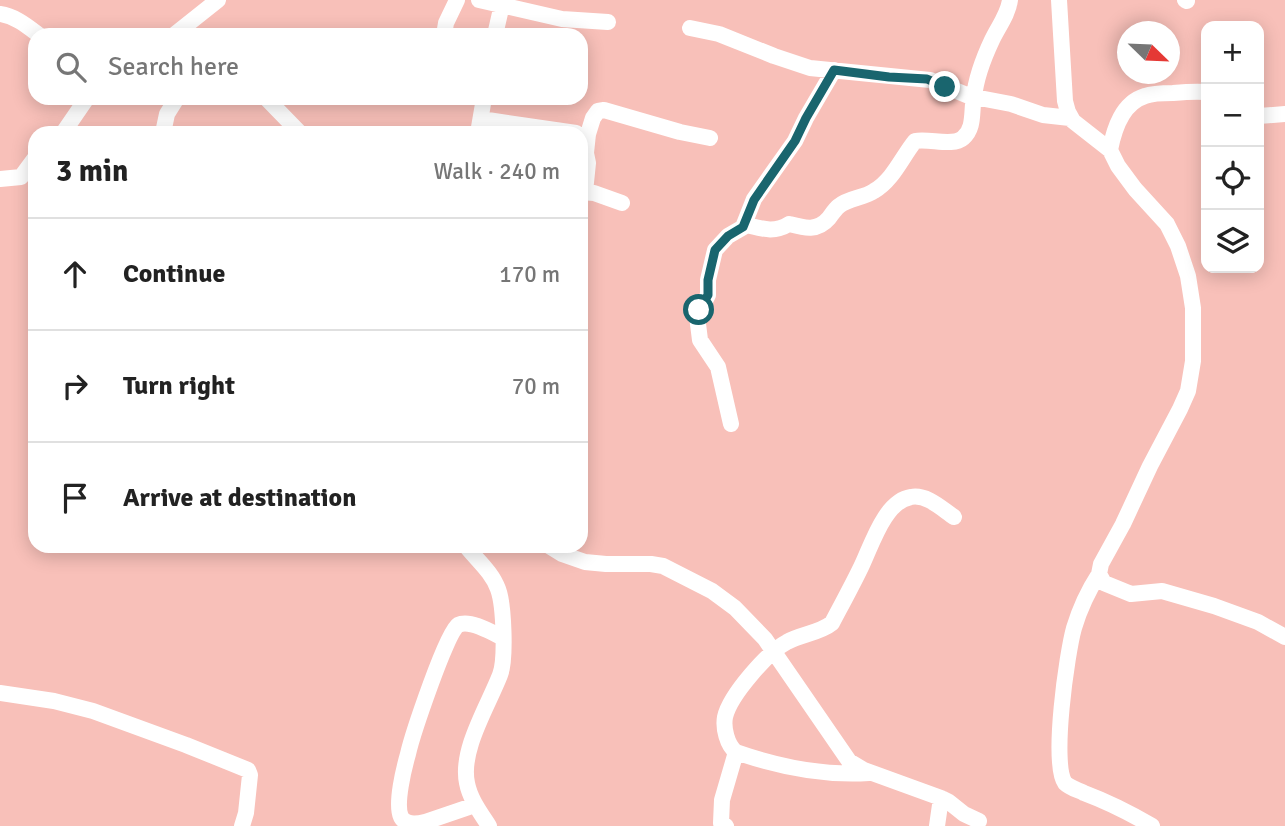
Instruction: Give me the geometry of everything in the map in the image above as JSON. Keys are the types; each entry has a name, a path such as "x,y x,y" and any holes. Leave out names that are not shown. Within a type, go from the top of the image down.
{"street":[{"path":"183,28 218,0"},
{"path":"445,28 457,0"},
{"path":"479,0 502,3 562,19 608,22"},
{"path":"731,424 720,372 701,340 697,316 708,295 708,280 715,250 728,236 747,225 774,230 789,225 807,229 820,226 840,205 880,188 915,141 929,139 948,143 962,139 973,120 974,97 986,54 1007,12 1010,0"},
{"path":"1059,0 1065,101 1070,118"},
{"path":"497,28 502,3"},
{"path":"0,14 7,15 29,28"},
{"path":"690,28 728,37 800,65 930,80 961,94 1011,104 1043,115 1070,118 1110,150 1125,177 1167,224 1174,236 1191,293 1194,339 1191,375 1184,400 1170,430 1080,608 1069,648 1061,712 1060,764 1065,782 1069,787 1105,801 1152,826"},
{"path":"743,227 754,200 795,141 834,70"},
{"path":"1110,150 1121,117 1129,106 1142,97 1201,92"},
{"path":"68,126 82,105"},
{"path":"164,126 173,105"},
{"path":"273,105 293,126"},
{"path":"588,126 597,113 604,110 710,138"},
{"path":"480,111 547,126"},
{"path":"1264,117 1285,114"},
{"path":"0,179 21,177 28,168"},
{"path":"588,193 606,196 622,203"},
{"path":"870,773 819,772 766,762 736,752 727,736 725,718 754,670 773,651 786,642 832,622 875,535 896,505 909,498 921,497 934,502 954,517"},
{"path":"472,553 499,591 503,638 502,669 468,753 466,767 466,780 475,805 489,826"},
{"path":"560,553 585,562 651,564 672,570 712,591 736,608 765,639 849,761 870,773 941,797 979,821"},
{"path":"1098,574 1104,583 1131,594 1162,591 1247,617 1285,638"},
{"path":"475,805 425,822 409,823 401,817 402,783 408,752 444,648 453,630 466,624 503,638"},
{"path":"0,693 54,701 93,711 248,770 250,781 242,826"},
{"path":"726,826 721,822 722,800 736,752"},
{"path":"937,826 941,797"}],"route":[{"path":"699,310 709,292 708,280 715,250 728,236 743,227 754,200 795,141 834,70 927,79 945,87"}]}
